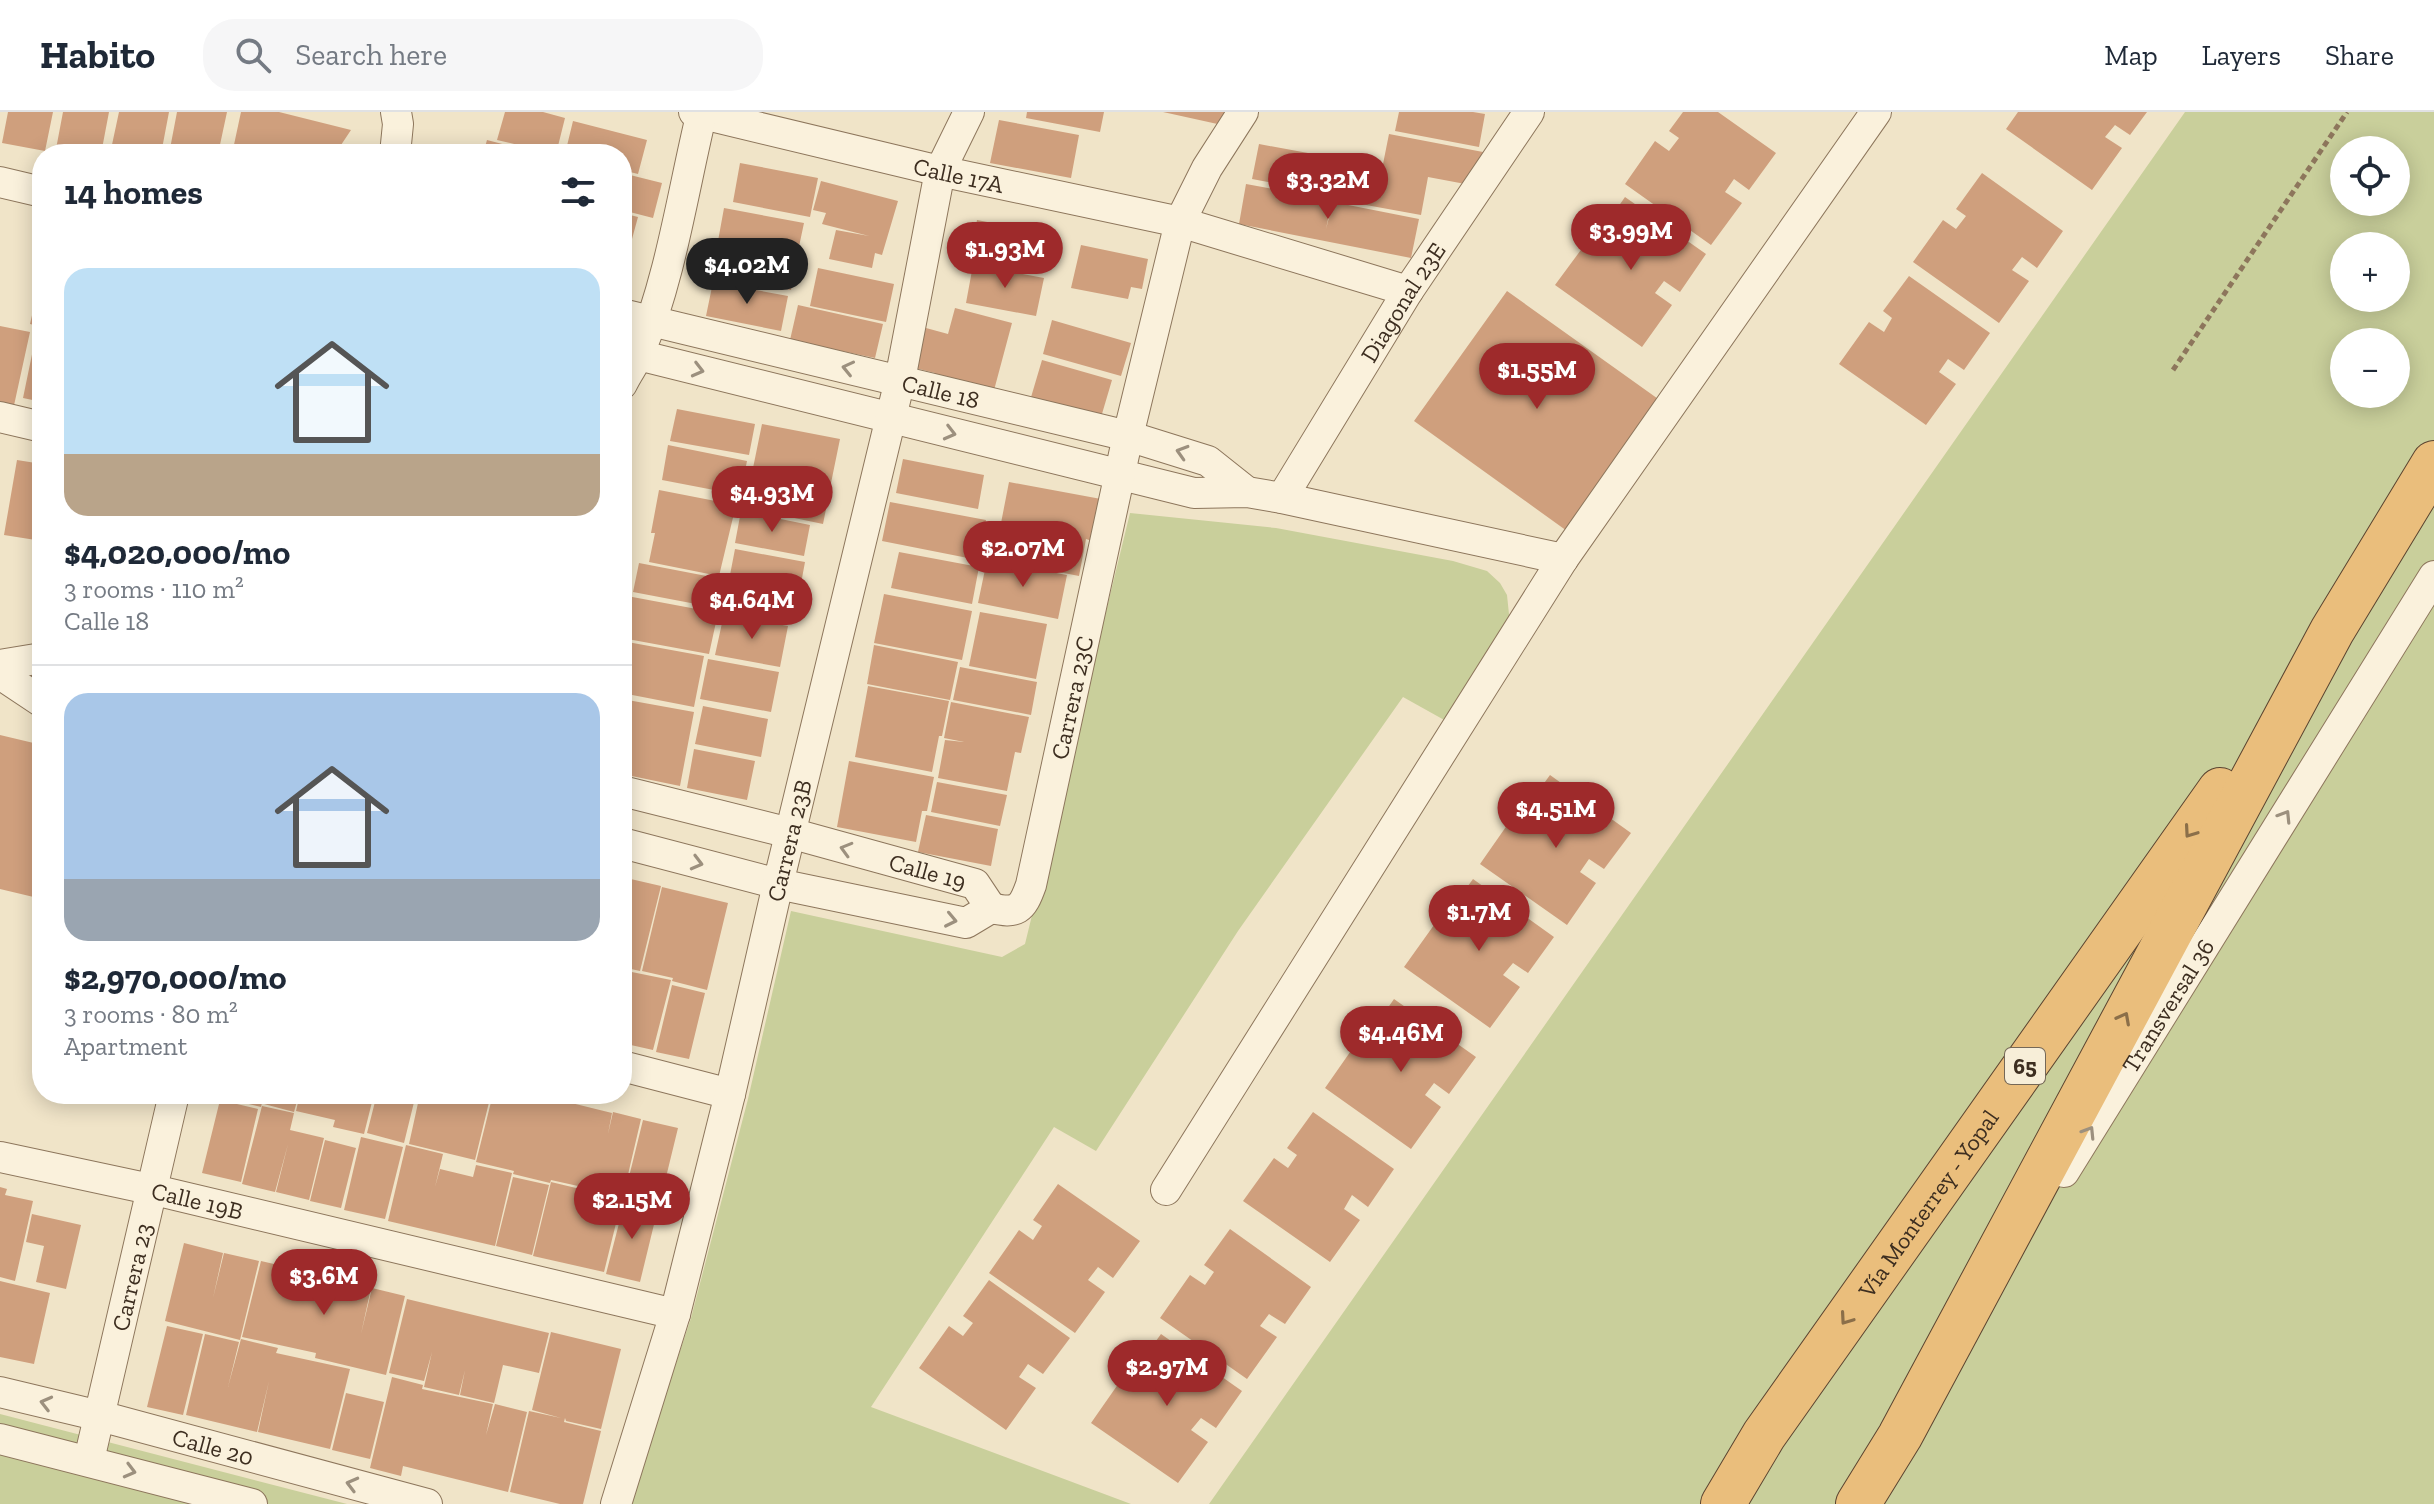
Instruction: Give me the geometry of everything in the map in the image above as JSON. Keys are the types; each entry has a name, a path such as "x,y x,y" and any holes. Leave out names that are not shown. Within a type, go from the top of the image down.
{"highway":[{"name":"Vía Monterrey - Yopal","path":"1858,1504 1900,1436 2332,631 2434,463"},
{"name":"Vía Monterrey - Yopal","path":"1723,1504 1764,1435 2332,631"}],"street":[{"name":"Calle 17A","path":"699,112 940,171 1180,222 1408,291"},
{"path":"632,350 652,321 666,270 699,112"},
{"name":"Carrera 23B","path":"616,1504 675,1314 730,1094 900,380 940,171 969,112"},
{"name":"Carrera 23C","path":"991,908 1008,912 1018,908 1031,885 1128,436 1180,222 1207,168 1243,112"},
{"name":"Diagonal 23E","path":"1282,498 1408,291 1529,112"},
{"path":"1166,1190 1563,559 1876,112"},
{"path":"396,144 400,116"},
{"path":"0,182 32,190"},
{"name":"Calle 18","path":"632,316 1128,436 1208,461 1247,492"},
{"name":"Calle 18","path":"632,354 1194,493 1247,492 1282,498 1563,559"},
{"path":"0,417 32,425"},
{"name":"Transversal 36","path":"1900,1436 2434,576"},
{"path":"0,665 32,660"},
{"path":"0,674 32,695"},
{"name":"Calle 19","path":"632,794 975,884 991,908 966,923 778,884 632,846"},
{"path":"632,1069 730,1094"},
{"name":"Carrera 23","path":"89,1460 171,1104"},
{"name":"Calle 19B","path":"0,1157 150,1189 675,1314"},
{"name":"Calle 20","path":"0,1392 427,1504"},
{"path":"0,1439 252,1504"}],"path":[{"path":"2173,370 2347,112"}],"green space":[{"path":"2185,112 2434,112 2434,1504 1209,1504"},
{"path":"1130,513 1276,528 1453,561 1487,571 1500,583 1507,595 1510,624 1446,721 1403,697 1238,931 1096,1151 1054,1127 871,1407 1131,1504 629,1504 691,1318 748,1099 791,911 1002,957 1025,944"},
{"path":"0,1414 347,1504 0,1504"}],"building":[{"path":"8,112 53,112 46,144 32,144 32,149 2,143"},
{"path":"63,112 109,112 103,144 57,144"},
{"path":"119,112 169,112 163,144 112,144"},
{"path":"177,112 227,112 220,144 171,144"},
{"path":"241,112 279,112 351,130 342,144 234,144"},
{"path":"505,112 543,112 565,118 558,144 514,144 497,140"},
{"path":"1027,112 1104,112 1100,132 1026,118"},
{"path":"1163,112 1225,112 1222,125"},
{"path":"1399,112 1485,114 1479,147 1395,131"},
{"path":"1683,112 1718,112 1776,153 1749,190 1734,179 1725,192 1742,203 1711,245 1625,184 1655,141 1669,151 1679,138 1669,131"},
{"path":"2018,112 2147,112 2130,135 2115,125 2105,137 2122,148 2092,190 2006,129"},
{"path":"999,120 1079,135 1071,178 990,163"},
{"path":"573,121 647,140 638,174 632,172 632,144 567,144"},
{"path":"1389,134 1483,152 1476,186 1428,177 1421,215 1344,201 1352,163 1382,169"},
{"path":"1259,144 1346,160 1340,196 1252,179"},
{"path":"740,163 818,178 810,217 733,202"},
{"path":"1982,173 2063,231 2037,268 2022,257 2012,270 2029,281 1999,323 1913,262 1943,220 1956,229 1966,216 1956,209"},
{"path":"632,176 662,183 653,218 632,213"},
{"path":"821,181 898,201 882,255 875,253 872,268 829,259 836,230 869,236 822,224 826,213 813,210"},
{"path":"1246,184 1332,200 1326,229 1333,202 1419,219 1411,258 1239,224"},
{"path":"1625,197 1706,254 1680,292 1664,281 1655,293 1672,305 1642,347 1555,285 1586,243 1600,253 1609,240 1600,233"},
{"path":"724,208 804,223 797,256 718,241"},
{"path":"632,216 638,217 632,239"},
{"path":"977,220 1055,235 1048,271 970,256"},
{"path":"721,245 796,260 791,290 715,275"},
{"path":"1081,245 1148,259 1142,289 1131,287 1128,299 1071,288"},
{"path":"973,265 1044,278 1036,316 966,303"},
{"path":"818,268 894,284 886,322 810,306"},
{"path":"1909,276 1990,333 1964,370 1948,359 1939,372 1956,384 1926,425 1839,364 1869,322 1884,332 1892,318 1883,311"},
{"path":"713,282 788,296 781,331 706,316"},
{"path":"1507,291 1661,401 1567,531 1414,421"},
{"path":"798,305 883,324 875,358 790,340"},
{"path":"955,308 1012,323 993,394 934,380 935,373 915,368 926,328 948,334"},
{"path":"1052,320 1131,343 1121,376 1043,354"},
{"path":"0,326 30,332 13,410 0,407"},
{"path":"32,354 32,400 23,398"},
{"path":"1042,360 1112,380 1099,424 1029,404"},
{"path":"677,409 755,424 749,455 670,441"},
{"path":"762,424 840,439 831,483 753,468"},
{"path":"668,445 747,461 740,495 662,480"},
{"path":"903,459 984,475 978,509 896,493"},
{"path":"17,460 32,462 32,539 4,535"},
{"path":"753,474 830,489 823,524 746,508"},
{"path":"1009,482 1101,499 1092,541 1086,539 1079,576 994,559"},
{"path":"659,490 736,505 719,576 649,562"},
{"path":"890,502 986,520 978,560 882,541"},
{"path":"741,511 810,525 804,556 735,543"},
{"path":"735,549 805,562 800,589 730,575"},
{"path":"899,552 979,567 972,604 891,588"},
{"path":"987,560 1067,575 1058,619 978,603"},
{"path":"639,563 722,579 717,608 633,592"},
{"path":"728,578 798,592 792,623 722,609"},
{"path":"884,594 972,611 962,660 874,643"},
{"path":"632,597 718,613 709,654 632,640"},
{"path":"980,612 1047,624 1036,679 969,666"},
{"path":"724,614 788,626 780,667 715,655"},
{"path":"632,643 704,656 694,707 632,695"},
{"path":"874,645 958,662 950,700 867,684"},
{"path":"708,659 779,672 771,712 700,699"},
{"path":"960,667 1037,682 1031,715 953,700"},
{"path":"868,686 949,701 932,772 855,757"},
{"path":"632,701 694,712 680,786 632,776"},
{"path":"951,702 1029,717 1021,753 1015,752 1007,791 938,778 945,740 964,742 944,738"},
{"path":"703,706 768,719 761,757 695,744"},
{"path":"0,735 32,743 32,897 0,889"},
{"path":"694,749 755,761 747,800 687,788"},
{"path":"849,761 934,777 927,811 922,811 916,842 837,827"},
{"path":"1550,775 1631,833 1604,869 1589,859 1580,872 1596,883 1567,925 1480,864 1510,821 1524,831 1534,818 1524,811"},
{"path":"937,782 1007,795 1000,826 931,812"},
{"path":"926,815 998,829 991,866 918,852"},
{"path":"632,879 661,886 640,971 632,969"},
{"path":"1473,879 1554,937 1528,973 1513,963 1503,975 1520,987 1490,1028 1404,967 1434,925 1448,935 1457,922 1447,915"},
{"path":"662,887 728,903 707,990 642,971"},
{"path":"632,972 671,980 653,1050 632,1045"},
{"path":"672,985 705,993 689,1059 656,1052"},
{"path":"1394,999 1476,1057 1449,1094 1434,1083 1425,1095 1441,1107 1411,1149 1325,1088 1355,1045 1369,1055 1378,1042 1369,1035"},
{"path":"219,1104 258,1109 241,1182 202,1173"},
{"path":"264,1104 296,1104 294,1112"},
{"path":"298,1104 372,1104 364,1134 333,1127 335,1120 296,1111"},
{"path":"374,1104 414,1104 404,1143 367,1133"},
{"path":"418,1104 489,1104 475,1160 409,1144"},
{"path":"490,1104 576,1104 612,1113 608,1134 613,1112 641,1119 623,1196 551,1180 550,1183 476,1162"},
{"path":"262,1106 294,1113 290,1130 324,1138 309,1200 276,1192 288,1144 275,1192 242,1184"},
{"path":"1313,1112 1394,1169 1368,1207 1352,1195 1344,1209 1360,1220 1330,1262 1243,1201 1274,1158 1288,1168 1297,1155 1287,1148"},
{"path":"643,1120 678,1128 659,1206 624,1197"},
{"path":"361,1137 403,1147 385,1219 344,1210"},
{"path":"325,1140 356,1148 341,1208 310,1201"},
{"path":"406,1145 443,1154 435,1187 440,1169 473,1177 476,1165 512,1173 495,1246 388,1221"},
{"path":"513,1177 549,1185 532,1255 496,1246"},
{"path":"551,1182 622,1199 604,1272 533,1256"},
{"path":"1058,1184 1140,1241 1113,1278 1098,1267 1088,1280 1105,1292 1075,1333 989,1273 1019,1230 1033,1240 1042,1226 1033,1220"},
{"path":"0,1187 7,1189 5,1195 33,1201 15,1281 0,1277"},
{"path":"625,1200 658,1208 640,1282 606,1274"},
{"path":"32,1214 81,1225 66,1289 36,1282 44,1246 26,1242"},
{"path":"1230,1229 1311,1287 1285,1324 1269,1314 1260,1326 1277,1337 1247,1379 1160,1318 1190,1275 1205,1285 1214,1272 1204,1265"},
{"path":"184,1243 223,1253 213,1298 224,1253 259,1261 240,1340 165,1321"},
{"path":"261,1261 334,1278 328,1306 335,1279 371,1288 361,1334 372,1288 405,1296 386,1375 315,1358 316,1353 242,1337"},
{"path":"989,1280 1070,1338 1043,1374 1028,1364 1019,1377 1036,1388 1006,1430 919,1368 949,1326 963,1336 973,1323 963,1316"},
{"path":"0,1281 50,1293 34,1364 0,1357"},
{"path":"407,1299 549,1333 539,1373 503,1365 494,1403 460,1395 465,1370 459,1395 424,1387 432,1352 424,1381 389,1373"},
{"path":"167,1326 203,1334 183,1415 147,1407"},
{"path":"551,1332 621,1349 601,1429 566,1421 565,1418 564,1422 601,1431 583,1504 560,1504 510,1492 529,1411 561,1418 532,1410"},
{"path":"205,1334 239,1342 228,1387 241,1339 278,1348 276,1353 350,1369 330,1449 258,1432 269,1381 257,1432 186,1415"},
{"path":"1161,1334 1242,1391 1216,1428 1201,1418 1191,1430 1208,1442 1178,1483 1091,1423 1121,1380 1136,1390 1145,1377 1135,1370"},
{"path":"392,1377 423,1385 422,1389 493,1404 486,1435 495,1404 527,1412 508,1492 403,1466 401,1476 370,1468"},
{"path":"346,1393 384,1402 370,1459 332,1450"}]}
